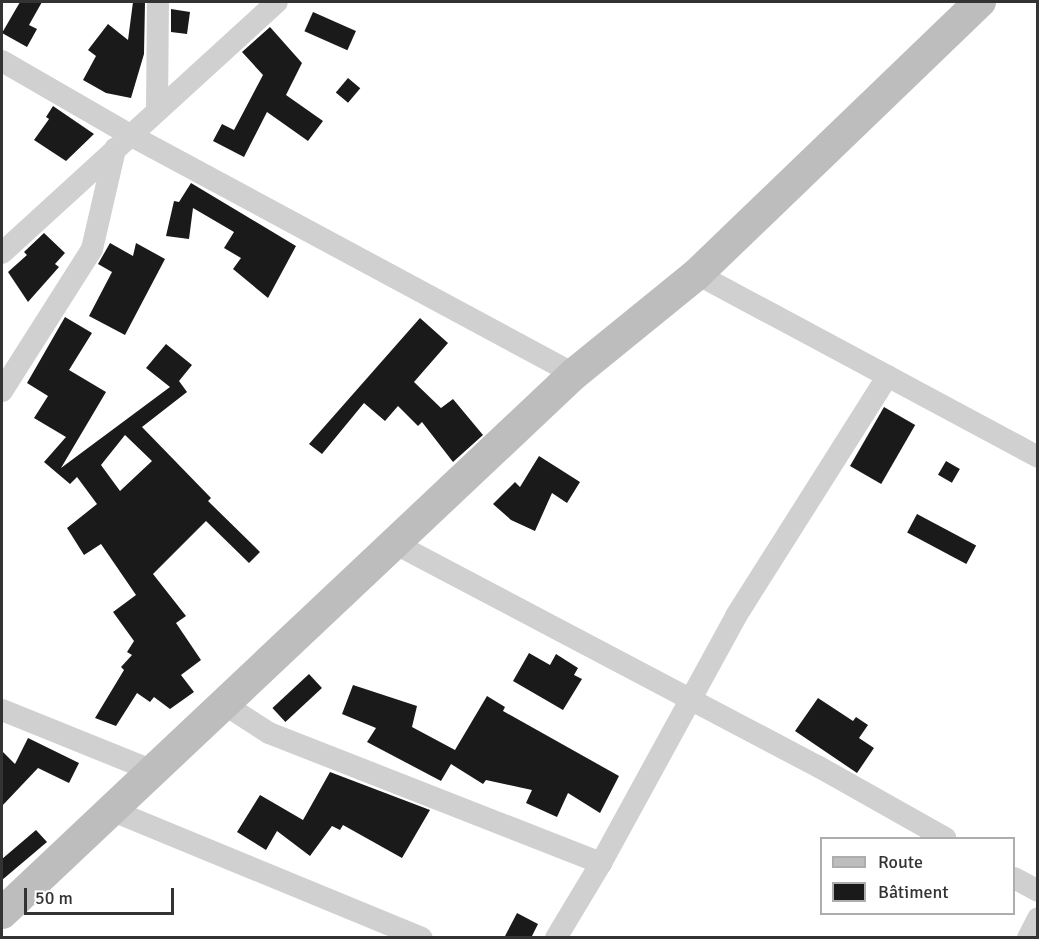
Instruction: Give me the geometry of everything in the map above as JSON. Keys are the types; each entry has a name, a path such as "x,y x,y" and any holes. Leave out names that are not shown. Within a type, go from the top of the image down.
{"street":[{"path":"157,110 158,2"},
{"path":"2,253 277,2"},
{"path":"2,914 574,374 697,274 980,2"},
{"path":"2,61 123,142 574,374"},
{"path":"2,391 92,249 123,142"},
{"path":"697,274 1038,457"},
{"path":"556,938 601,863 736,616 888,376"},
{"path":"394,543 691,699 943,837"},
{"path":"224,704 269,733 601,863"},
{"path":"2,710 153,771"},
{"path":"111,810 422,938"},
{"path":"1015,879 1038,891"},
{"path":"1028,938 1038,918"}],"building":[{"path":"20,2 42,2 29,25 37,29 27,47 2,33"},
{"path":"133,2 145,2 144,54 131,98 106,93 83,80 96,56 88,50 108,24 128,40"},
{"path":"171,9 190,12 187,34 171,32"},
{"path":"313,12 356,31 347,50 304,31"},
{"path":"270,27 302,63 286,95 323,121 308,141 267,112 244,157 213,141 222,124 234,130 263,75 242,52"},
{"path":"348,78 360,88 348,103 336,93"},
{"path":"53,106 94,134 66,161 34,140 49,119 46,117"},
{"path":"191,183 296,246 268,298 233,269 241,258 224,248 234,232 193,208 189,239 166,236 174,201 179,202"},
{"path":"44,233 65,253 55,264 59,267 28,302 8,272 27,255 24,252"},
{"path":"110,243 133,256 136,243 165,259 125,335 89,316 112,272 98,264"},
{"path":"65,317 92,333 69,370 106,392 61,468 170,387 146,368 166,344 192,365 179,381 187,392 142,427 211,498 208,501 260,552 249,563 206,521 153,574 186,616 176,623 201,660 181,675 194,692 170,709 154,697 150,702 137,693 116,726 95,718 124,670 121,667 132,655 127,652 134,641 113,612 136,595 101,544 84,555 67,528 97,504 77,477 70,484 44,462 66,437 34,418 48,396 27,383","holes":["125,435 152,461 120,491 101,465"]},
{"path":"420,318 448,343 414,382 441,408 453,399 483,435 453,462 422,422 418,426 398,406 385,421 364,403 322,454 309,444"},
{"path":"884,407 915,425 881,484 850,466"},
{"path":"539,456 580,482 567,503 552,493 535,531 511,520 493,504 515,482 520,487"},
{"path":"946,461 960,469 952,483 938,475"},
{"path":"917,514 976,545 966,564 907,533"},
{"path":"529,653 550,665 556,654 578,668 574,675 582,679 563,710 513,681"},
{"path":"309,674 322,688 285,722 272,708"},
{"path":"353,685 417,706 412,727 455,750 487,696 505,707 503,711 619,776 600,813 568,793 557,817 526,803 532,790 486,780 483,784 451,764 441,781 367,742 376,728 342,714"},
{"path":"818,698 853,721 856,717 868,725 859,738 874,748 857,773 795,731"},
{"path":"28,738 79,763 69,783 38,768 2,806 2,751 15,764"},
{"path":"330,772 430,810 402,858 343,825 340,830 332,826 310,856 277,831 266,850 237,832 260,795 303,820"},
{"path":"36,830 47,842 2,880 2,859"},
{"path":"517,913 538,924 531,938 504,938"}]}
